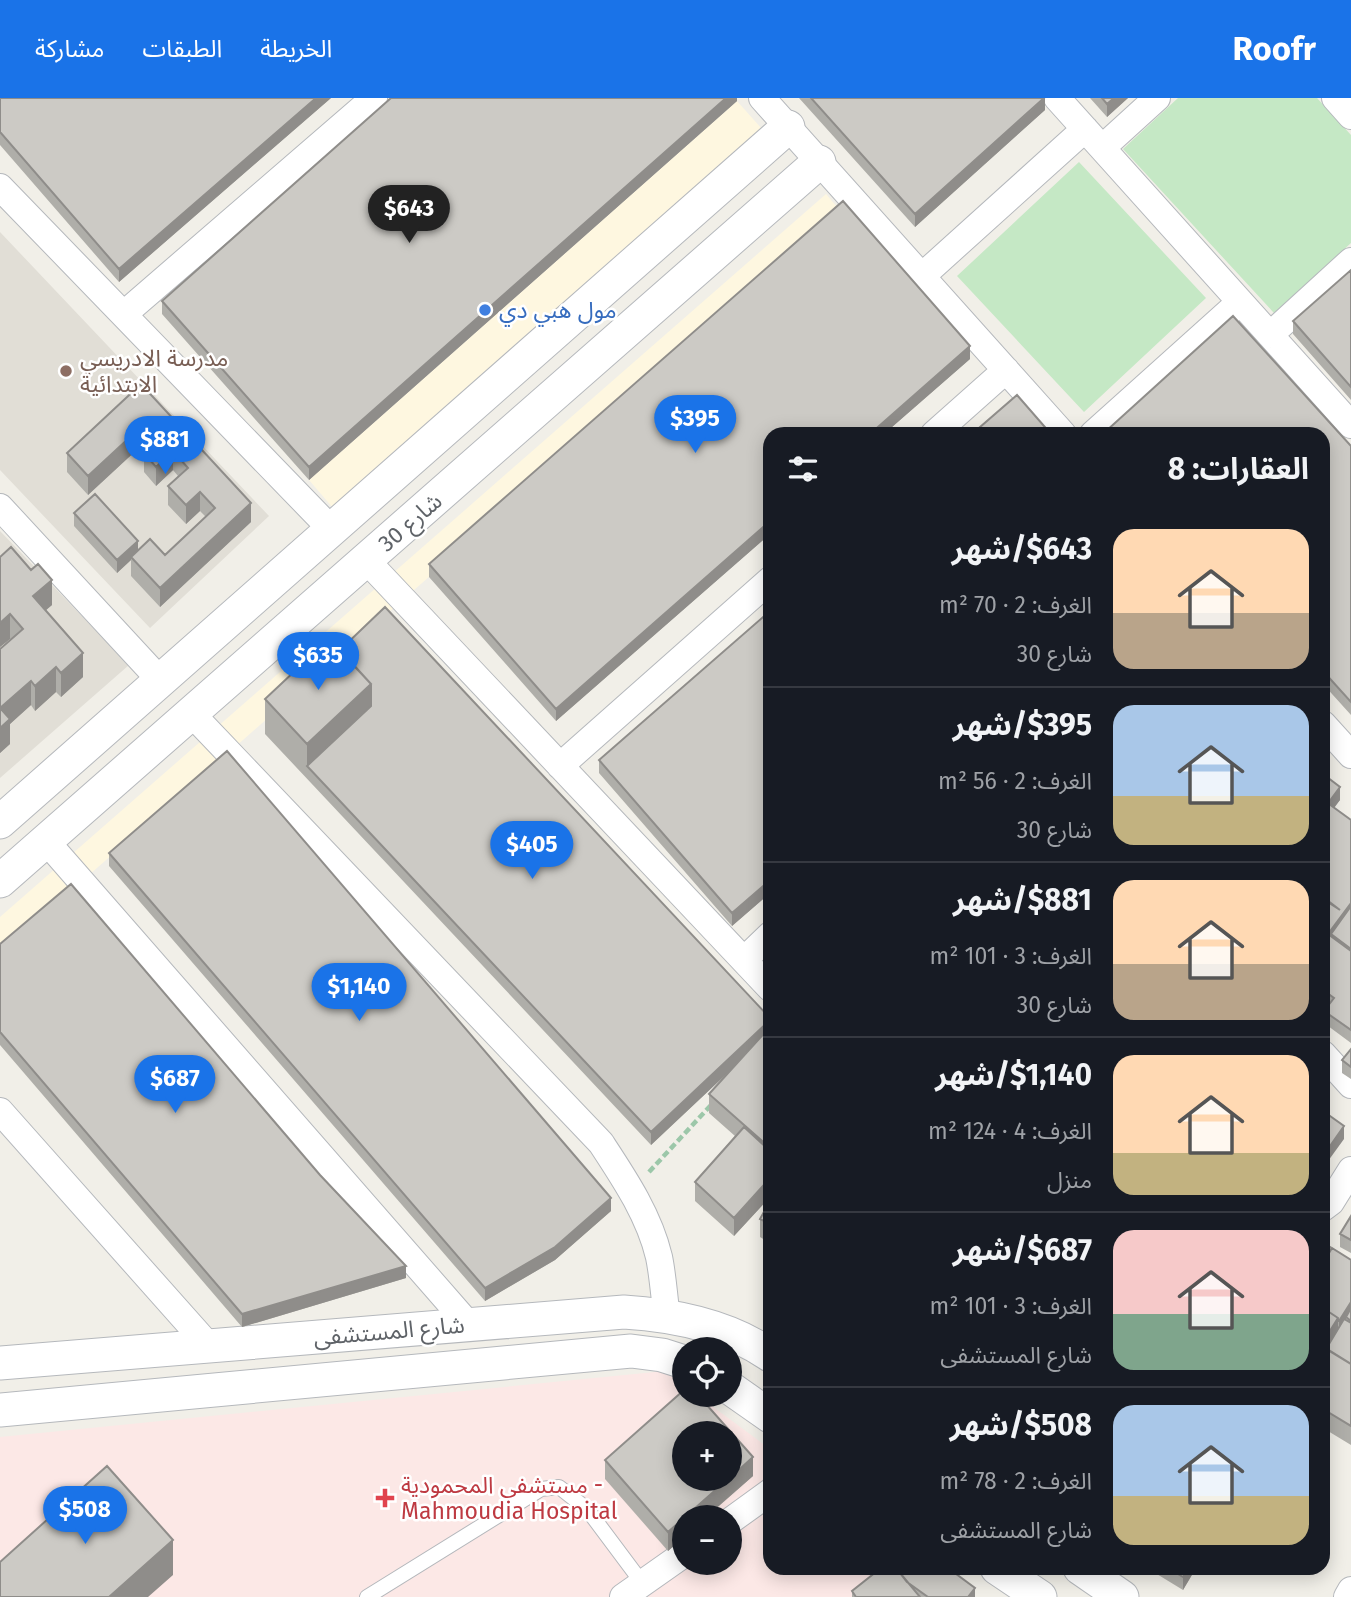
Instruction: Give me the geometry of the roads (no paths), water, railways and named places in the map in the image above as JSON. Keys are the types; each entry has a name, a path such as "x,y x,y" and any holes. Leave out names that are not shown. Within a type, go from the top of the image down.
{"street":[{"path":"124,314 374,98"},
{"path":"762,98 1057,427"},
{"path":"1057,98 1351,425"},
{"path":"922,276 1093,139 1157,98"},
{"path":"1335,98 1351,116"},
{"name":"شارع 30","path":"0,822 788,127"},
{"path":"757,154 772,149 791,157 796,173 787,190"},
{"name":"شارع 30","path":"0,881 819,162"},
{"path":"0,187 331,529 356,534 362,564 560,766 763,980"},
{"path":"1270,335 1351,261"},
{"path":"1101,427 1240,302"},
{"path":"942,427 1006,370"},
{"path":"0,508 160,680"},
{"path":"560,766 763,586"},
{"path":"191,713 601,1143 631,1191 659,1256 672,1351"},
{"path":"1330,732 1351,755"},
{"path":"46,841 469,1325"},
{"path":"744,960 763,942"},
{"path":"1330,1062 1351,1085"},
{"path":"0,1111 208,1345"},
{"path":"1330,1203 1351,1170"},
{"name":"شارع المستشفى","path":"0,1363 600,1312 667,1317 729,1334 763,1351"},
{"name":"شارع المستشفى","path":"0,1410 631,1351 672,1358"},
{"path":"742,1396 763,1411"},
{"path":"742,1512 763,1497"},
{"path":"633,1590 672,1562"},
{"path":"1006,1575 1032,1595"},
{"path":"1090,1575 1122,1597"},
{"path":"1347,1597 1351,1590"}],"lane":[{"path":"368,1597 541,1489 559,1488 587,1509 633,1590"}],"place":[{"name":"مول هبي دي","path":"485,310"},
{"name":"مدرسة الادريسي الابتدائية","path":"66,371"},
{"name":"مستشفى المحمودية - Mahmoudia Hospital","path":"385,1498"}]}
